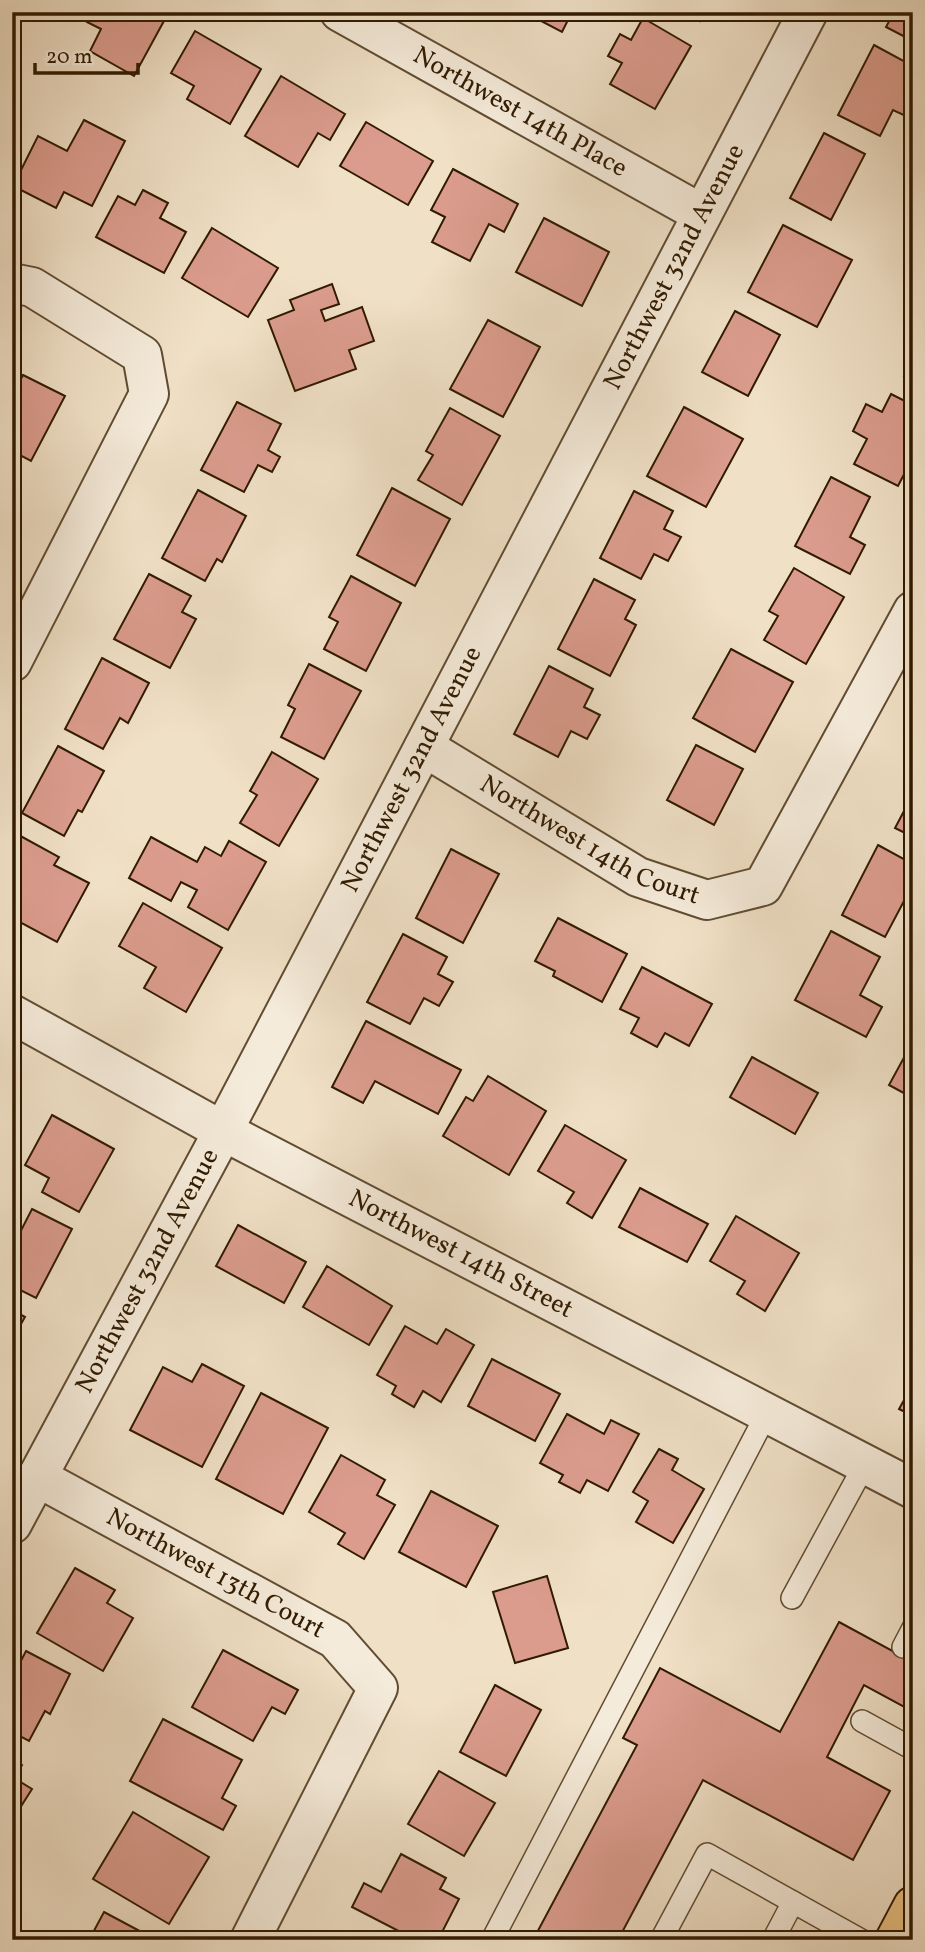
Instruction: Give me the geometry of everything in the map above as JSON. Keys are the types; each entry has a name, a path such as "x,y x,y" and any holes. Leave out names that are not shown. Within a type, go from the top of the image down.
{"main road":[{"path":"895,1940 913,1906"}],"street":[{"name":"Northwest 14th Place","path":"340,12 702,214"},
{"name":"Northwest 32nd Avenue","path":"12,1524 223,1131 808,12"},
{"path":"12,283 32,287 142,355 149,394 12,662"},
{"name":"Northwest 14th Court","path":"424,747 638,877 708,900 763,886 913,611"},
{"name":"Northwest 14th Street","path":"12,1014 223,1131 913,1489"},
{"name":"Northwest 13th Court","path":"37,1477 335,1639 378,1688 250,1940"}],"lane":[{"path":"492,1940 767,1413"},
{"path":"792,1598 865,1464"},
{"path":"862,1721 913,1749"},
{"path":"661,1940 707,1854 861,1940"},
{"path":"773,1940 793,1902"}],"building":[{"path":"92,12 153,12 165,19 134,76 90,51 101,29 87,22"},
{"path":"524,12 572,12 562,32"},
{"path":"686,12 705,12 700,21"},
{"path":"894,12 913,12 913,41 886,27"},
{"path":"643,18 691,46 655,109 610,84 622,63 608,56 620,34 631,40"},
{"path":"195,31 261,69 230,124 187,99 194,86 171,73"},
{"path":"874,45 913,66 913,112 910,118 893,110 880,136 838,115"},
{"path":"281,76 345,114 330,140 318,133 298,167 245,136"},
{"path":"84,120 125,141 92,206 64,192 56,208 13,186 38,136 67,151"},
{"path":"366,122 433,161 408,205 340,166"},
{"path":"824,133 865,154 831,220 790,198"},
{"path":"453,169 518,204 504,232 489,224 470,261 432,242 445,217 431,210"},
{"path":"143,190 168,203 160,218 186,232 164,273 96,237 118,196 135,205"},
{"path":"544,218 609,252 582,306 516,272"},
{"path":"783,225 852,260 817,327 748,292"},
{"path":"212,228 278,268 248,317 182,278"},
{"path":"332,284 339,304 321,310 325,321 362,307 374,341 349,350 356,369 295,391 268,320 294,310 290,300"},
{"path":"735,311 780,335 748,396 702,372"},
{"path":"488,320 540,347 503,417 450,389"},
{"path":"913,360 913,381 904,376"},
{"path":"23,375 65,396 31,461 12,451 12,395"},
{"path":"891,394 913,405 913,457 898,486 854,464 867,439 853,431 866,404 882,412"},
{"path":"237,402 281,424 268,450 280,457 272,472 258,465 244,492 201,470"},
{"path":"684,407 743,439 706,507 647,476"},
{"path":"450,408 500,436 462,505 418,480 433,455 426,451"},
{"path":"831,477 870,497 850,537 865,545 850,574 795,546"},
{"path":"392,488 450,519 415,586 357,555"},
{"path":"198,490 246,516 222,562 217,559 205,581 162,558"},
{"path":"634,491 673,511 664,529 681,537 668,561 654,554 641,579 600,558"},
{"path":"794,568 844,597 806,664 764,640 778,616 769,611"},
{"path":"149,574 191,596 182,612 196,619 170,668 114,639"},
{"path":"351,576 401,603 366,671 324,649 338,622 329,617"},
{"path":"594,579 635,600 625,619 636,625 610,676 558,649"},
{"path":"731,649 793,682 755,752 693,718"},
{"path":"102,658 149,683 128,723 120,718 103,749 65,729"},
{"path":"309,664 361,691 324,759 281,737 295,709 288,705"},
{"path":"549,666 593,689 584,707 600,715 587,739 571,731 558,757 514,734"},
{"path":"696,745 743,769 714,825 667,800"},
{"path":"58,746 104,771 82,812 78,810 64,836 22,813"},
{"path":"272,752 318,779 279,846 240,823 257,795 250,791"},
{"path":"913,794 913,837 895,828"},
{"path":"15,833 59,857 54,865 89,883 57,942 12,918 12,839"},
{"path":"151,837 197,862 205,847 221,856 229,841 266,862 228,930 188,907 197,890 181,882 171,901 129,878"},
{"path":"878,845 913,864 913,884 885,937 842,915"},
{"path":"451,849 499,874 463,943 416,918"},
{"path":"143,903 222,948 186,1012 144,988 156,967 119,946"},
{"path":"558,918 627,954 602,1002 553,976 555,971 535,961"},
{"path":"831,931 880,957 860,995 882,1007 866,1037 795,1000"},
{"path":"403,934 447,957 438,974 453,982 439,1006 424,998 410,1024 367,1002"},
{"path":"642,967 712,1004 689,1046 665,1033 657,1047 631,1033 639,1018 620,1009"},
{"path":"366,1021 461,1070 438,1114 375,1081 363,1103 332,1087"},
{"path":"913,1041 913,1098 889,1085"},
{"path":"752,1057 818,1093 795,1134 730,1097"},
{"path":"488,1076 546,1111 509,1175 443,1136 466,1097 473,1101"},
{"path":"52,1115 114,1149 79,1212 42,1192 49,1178 25,1165"},
{"path":"565,1125 626,1160 592,1218 567,1203 574,1192 538,1171"},
{"path":"640,1188 708,1224 687,1262 619,1227"},
{"path":"32,1209 72,1229 36,1298 12,1286 12,1248"},
{"path":"736,1216 799,1253 765,1311 737,1294 745,1281 710,1261"},
{"path":"238,1225 306,1262 284,1303 216,1266"},
{"path":"327,1266 392,1306 369,1345 303,1307"},
{"path":"12,1310 25,1317 12,1340"},
{"path":"405,1326 437,1344 446,1329 474,1345 441,1402 423,1391 414,1407 392,1394 396,1386 377,1375"},
{"path":"492,1359 560,1394 535,1441 468,1406"},
{"path":"202,1364 244,1386 202,1467 130,1430 163,1367 192,1382"},
{"path":"913,1384 913,1416 899,1409"},
{"path":"261,1393 328,1428 283,1514 216,1479"},
{"path":"567,1414 604,1434 611,1420 639,1434 608,1491 587,1480 580,1493 559,1482 563,1475 540,1463"},
{"path":"659,1449 678,1459 672,1470 704,1489 673,1543 636,1522 648,1501 633,1492"},
{"path":"341,1455 385,1480 377,1495 395,1505 364,1559 338,1544 345,1533 309,1512"},
{"path":"431,1491 498,1526 466,1587 399,1552"},
{"path":"75,1568 115,1590 107,1603 133,1618 103,1671 37,1633"},
{"path":"547,1576 568,1648 515,1663 493,1592"},
{"path":"839,1622 913,1662 913,1700 908,1709 864,1685 827,1757 890,1791 853,1860 703,1780 618,1940 533,1940 637,1745 623,1738 660,1668 780,1732"},
{"path":"223,1650 298,1690 285,1714 272,1707 253,1741 192,1707"},
{"path":"26,1651 70,1674 50,1714 45,1711 29,1741 12,1732 12,1678"},
{"path":"495,1685 541,1710 506,1776 460,1752"},
{"path":"163,1719 242,1760 222,1798 236,1806 223,1830 130,1781"},
{"path":"12,1759 22,1765 14,1778 32,1789 13,1819"},
{"path":"439,1771 495,1803 464,1856 408,1824"},
{"path":"133,1812 209,1857 169,1924 93,1879"},
{"path":"401,1854 446,1878 440,1889 459,1899 438,1940 416,1940 352,1907 364,1883 381,1892"},
{"path":"104,1912 149,1936 147,1940 89,1940"}]}
